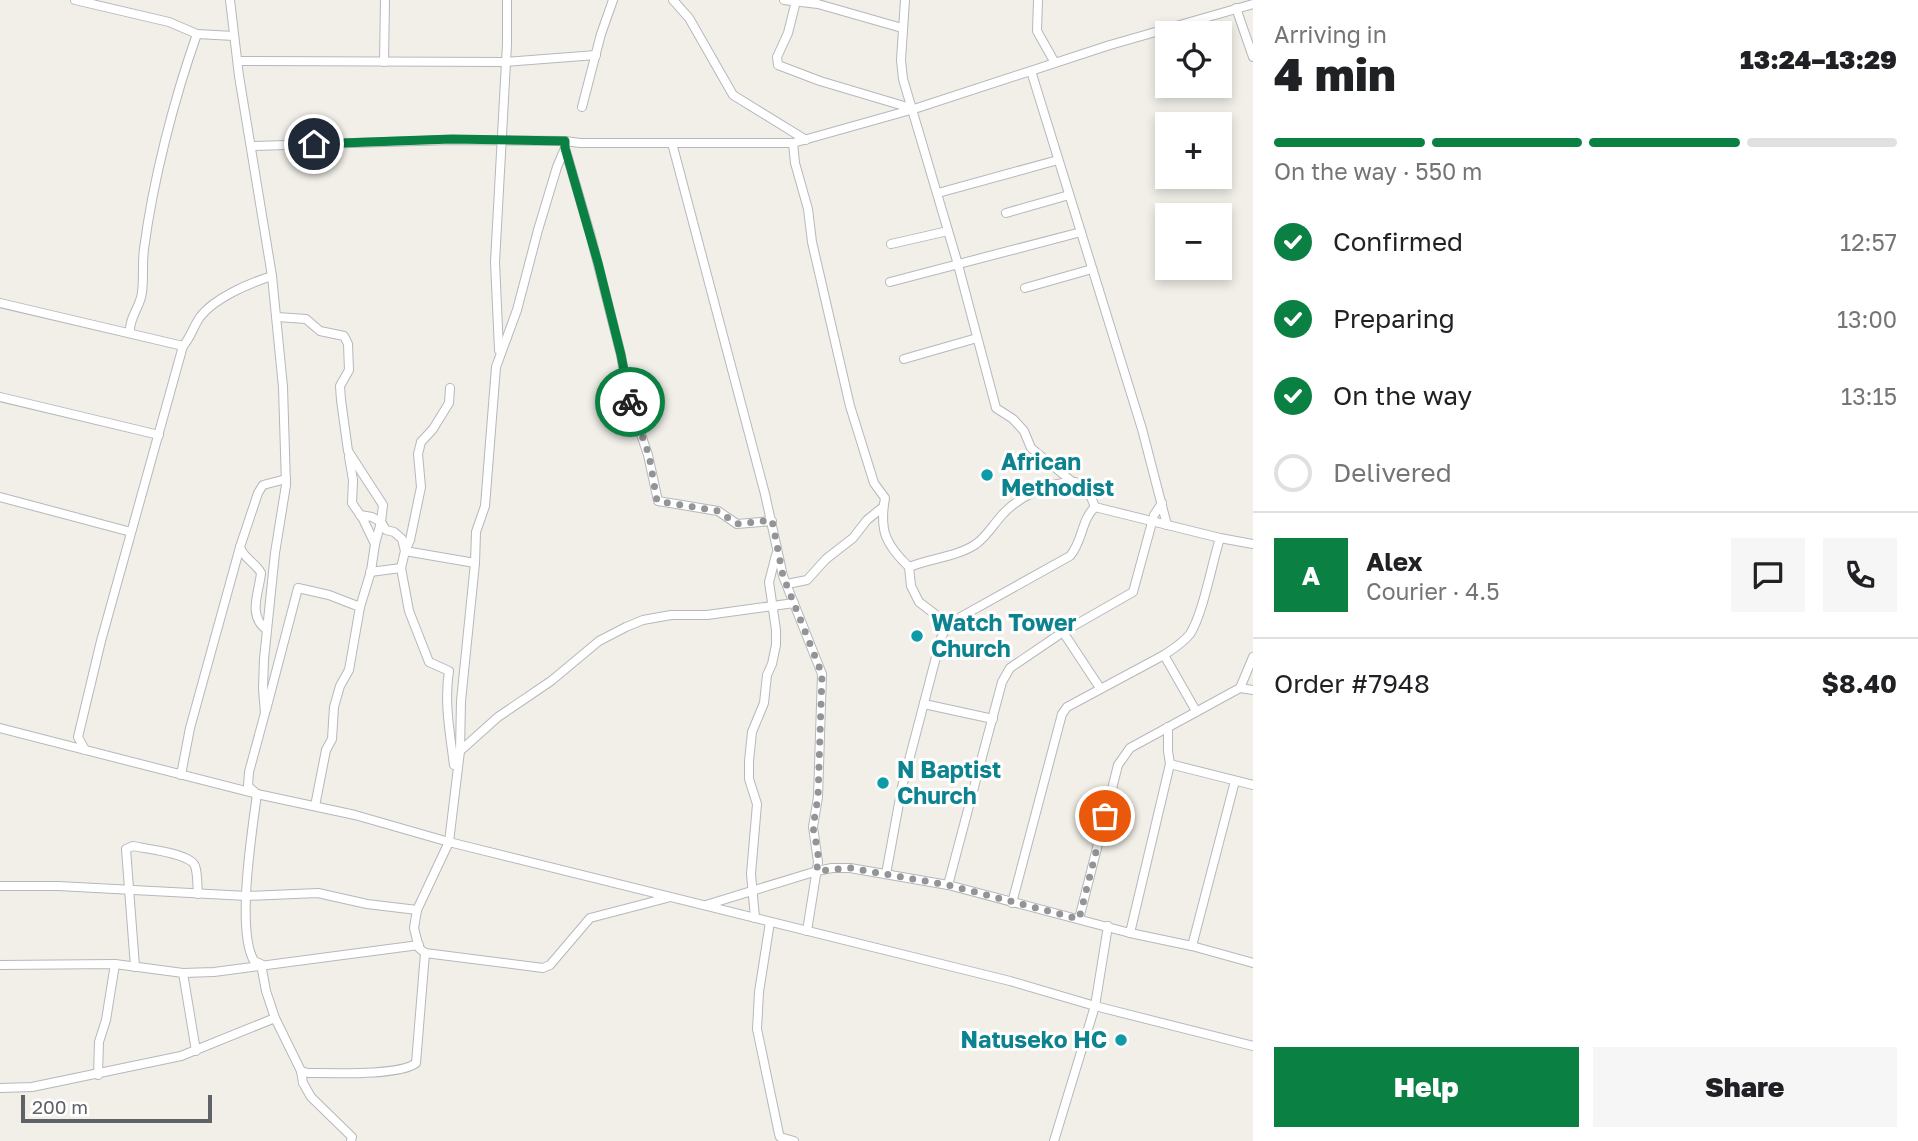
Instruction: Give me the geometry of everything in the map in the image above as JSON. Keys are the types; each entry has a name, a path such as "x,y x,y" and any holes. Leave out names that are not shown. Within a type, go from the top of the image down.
{"street":[{"path":"75,0 169,22 197,34 234,36"},
{"path":"230,0 272,276 282,387 286,479 267,630 262,689 265,713"},
{"path":"384,62 385,0"},
{"path":"499,355 495,262 507,0"},
{"path":"582,107 613,0"},
{"path":"673,0 689,18 733,95 806,140"},
{"path":"784,0 818,4 902,28"},
{"path":"905,0 902,28 903,79 938,193 996,408 1018,425 1031,448 1091,497 1095,507"},
{"path":"1038,0 1037,31 1055,63"},
{"path":"796,1 788,33 777,57 778,65 820,81 914,109"},
{"path":"252,146 502,140 565,144 793,143 914,109 1055,63 1253,4"},
{"path":"1236,8 1253,57"},
{"path":"130,332 130,321 142,295 144,248 154,194 183,73 197,34"},
{"path":"238,61 505,62 596,55"},
{"path":"1031,71 1167,524"},
{"path":"672,143 772,520 786,584 818,663 823,685 818,797 813,827 818,853 817,871 807,931"},
{"path":"793,143 795,163 808,209 808,224 850,406 874,483 885,498 883,508 887,541 895,554 909,567 911,586 919,602 948,624"},
{"path":"301,1071 392,1071 412,1067 416,1063 425,953 419,945 414,928 417,910 449,842 455,774 460,751 465,646 476,532 485,506 496,367 517,310 565,144"},
{"path":"565,144 598,263 621,355 628,396 649,455 657,501 718,511 737,524 772,520"},
{"path":"938,193 1058,160"},
{"path":"1006,213 1069,195"},
{"path":"891,244 948,230"},
{"path":"890,282 1081,232"},
{"path":"1025,288 1092,269"},
{"path":"85,750 78,737 183,346 200,318 213,305 246,285 272,276"},
{"path":"0,303 183,346"},
{"path":"277,317 306,319 320,331 341,334 348,344 349,370 340,386 353,480 352,503 375,544"},
{"path":"904,359 976,338"},
{"path":"450,387 449,403 433,429 421,442 418,454 420,498 401,568 409,611 429,662 449,671 448,711 455,774"},
{"path":"0,397 159,435"},
{"path":"314,806 326,750 332,739 337,696 349,670 383,505 348,451"},
{"path":"181,775 190,728 240,547 258,493 263,485 286,479"},
{"path":"909,567 967,549 988,534 1002,515 1021,498 1065,482 1075,482"},
{"path":"0,497 131,532"},
{"path":"948,885 1002,682 1010,668 1063,632 1133,592 1152,521 1162,503"},
{"path":"1095,507 1253,544"},
{"path":"886,874 902,787 941,638 948,624 1070,556 1077,549 1087,514 1095,507"},
{"path":"786,584 807,580 826,559 853,538 867,520 883,508"},
{"path":"360,515 372,517 381,522 386,530 394,531 402,539 405,551"},
{"path":"1012,903 1058,723 1067,707 1164,655 1189,635 1197,619 1220,538"},
{"path":"240,547 261,573 255,613 261,626 267,630"},
{"path":"405,551 475,562"},
{"path":"755,918 751,874 757,804 749,779 749,761 752,732 764,703 766,675 772,664 776,645 769,582 777,551"},
{"path":"370,572 401,568"},
{"path":"257,794 248,786 248,779 298,588 360,607"},
{"path":"460,751 498,717 551,681 600,641 626,627 643,620 671,615 707,615 794,603"},
{"path":"1063,632 1100,688"},
{"path":"1164,655 1196,710"},
{"path":"1240,688 1253,657"},
{"path":"1079,919 1118,765 1130,748 1240,688 1253,690"},
{"path":"924,704 993,719"},
{"path":"1130,933 1170,764 1168,727"},
{"path":"0,728 1010,981 1095,1006 1253,1046"},
{"path":"1170,764 1253,785"},
{"path":"1192,946 1235,781"},
{"path":"257,794 247,866 248,944 254,961 261,964"},
{"path":"135,967 126,849 129,846 183,856 191,861 195,866 198,894"},
{"path":"703,905 817,871 850,868 948,885 1253,963"},
{"path":"0,886 58,886 247,896 318,893 367,904 417,910"},
{"path":"425,953 543,968 550,965 590,918 670,897"},
{"path":"770,922 759,992 757,1029 779,1134 780,1137 794,1141"},
{"path":"1054,1141 1095,1006 1108,926"},
{"path":"0,965 114,964 183,973 214,972 419,945"},
{"path":"98,1075 99,1042 106,1020 114,964"},
{"path":"261,964 275,1017 311,1097 344,1126 352,1136 351,1141"},
{"path":"183,973 196,1051"},
{"path":"0,1088 32,1087 98,1075 196,1051 275,1017"}],"way so far":[{"path":"630,402 649,455 659,503 718,511 737,524 772,520 783,576 822,674 818,797 813,827 818,853 817,871 850,868 948,885 1079,919 1105,816"}],"place":[{"name":"African Methodist","path":"987,475"},
{"name":"Watch Tower Church","path":"917,636"},
{"name":"N Baptist Church","path":"883,783"},
{"name":"Natuseko HC","path":"1121,1040"}],"route":[{"path":"314,144 452,139 565,141 611,314 630,402"}]}
